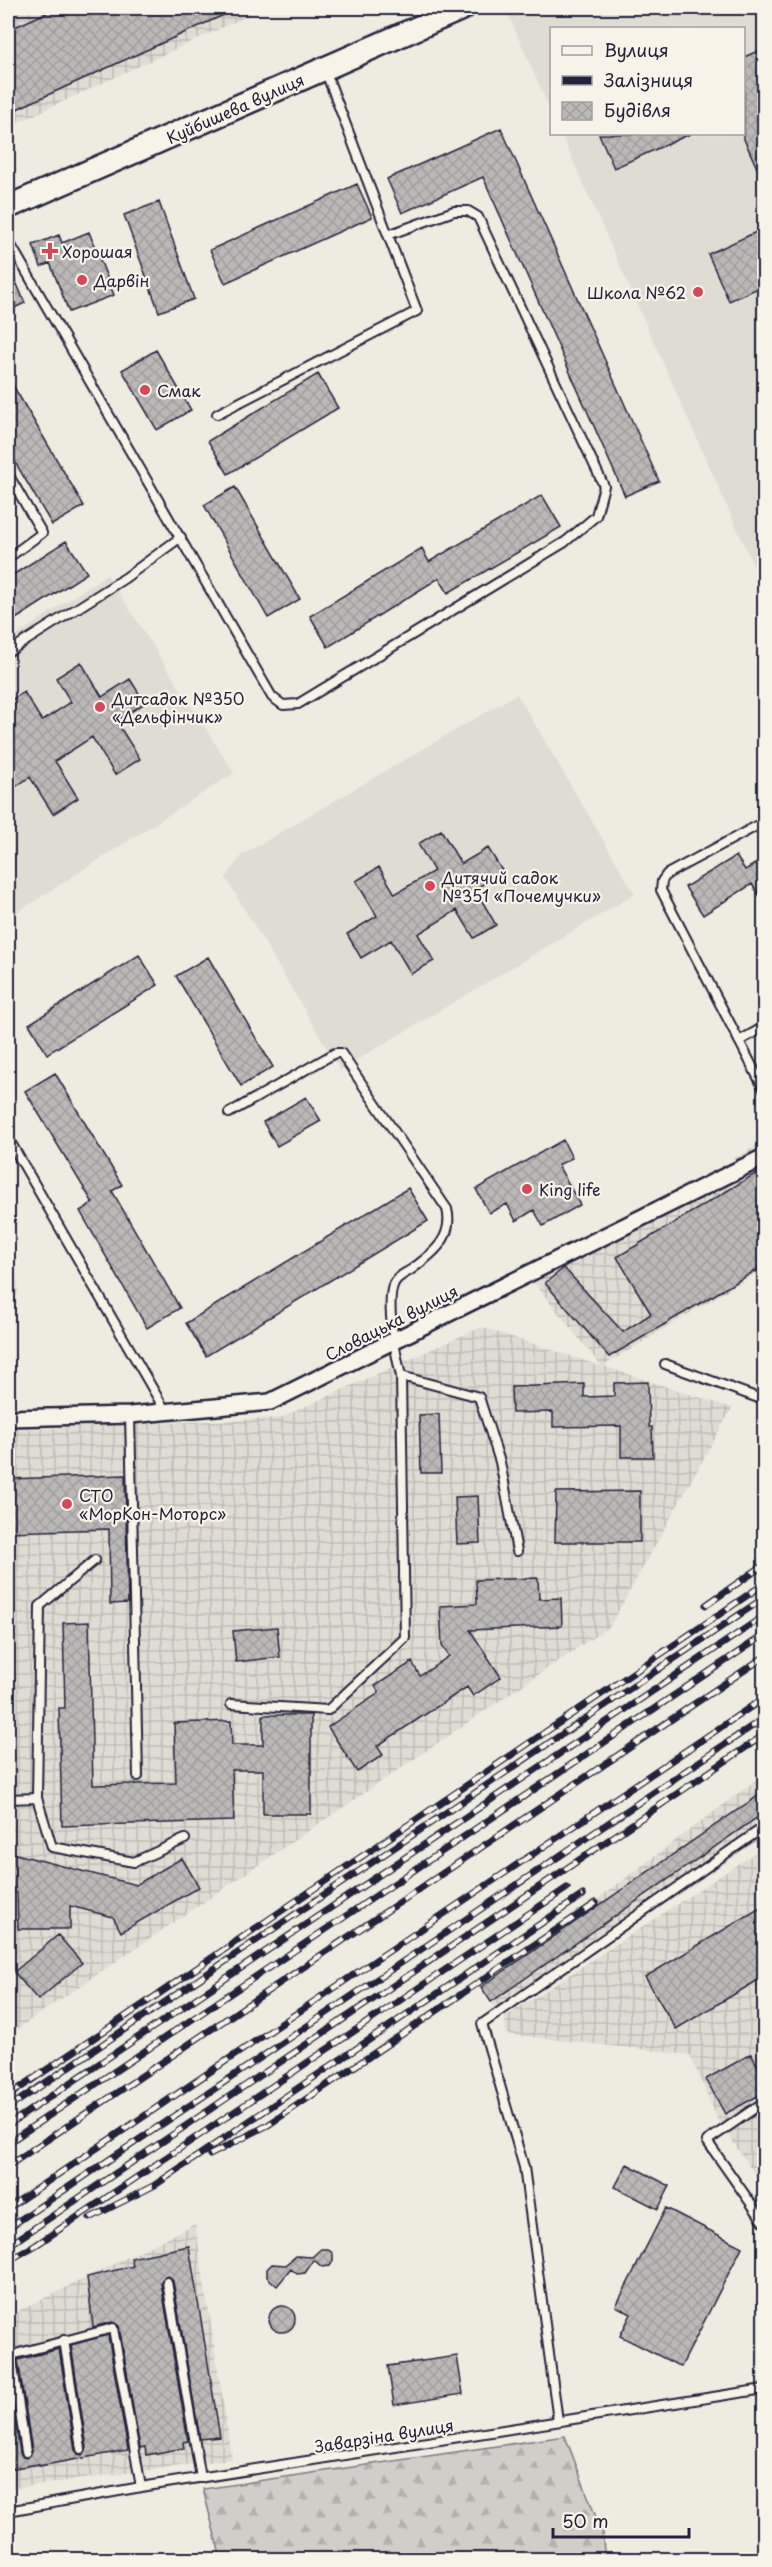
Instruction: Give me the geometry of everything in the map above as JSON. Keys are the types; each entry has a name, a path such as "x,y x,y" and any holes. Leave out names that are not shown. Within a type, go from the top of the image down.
{"main road":[{"name":"Куйбишева вулиця","path":"8,207 463,8"}],"street":[{"name":"Словацька вулиця","path":"8,1418 130,1415 270,1402 765,1157"}],"lane":[{"path":"217,414 417,311 325,69"},
{"path":"8,240 272,698 283,705 298,704 565,542 596,516 604,486 478,217 468,211 454,211 388,235"},
{"path":"8,474 42,533 8,558"},
{"path":"8,652 125,578 181,537"},
{"path":"765,822 667,874 662,880 661,890 765,1089"},
{"path":"739,1041 765,1027"},
{"path":"229,1113 335,1053 341,1053 346,1057 392,1130 447,1209 450,1221 448,1232 441,1244 412,1269 399,1275 393,1285 393,1341 401,1376 405,1638 328,1710 231,1704"},
{"path":"8,1138 166,1412"},
{"path":"665,1364 765,1400"},
{"path":"401,1376 479,1397 500,1462 517,1551"},
{"path":"130,1415 138,1776"},
{"path":"95,1560 40,1606 37,1798 52,1847 134,1862 185,1839"},
{"path":"8,1799 37,1798"},
{"path":"558,2421 524,2167 482,2024 765,1827"},
{"path":"765,2102 707,2141 765,2223"},
{"path":"167,2282 201,2478"},
{"path":"26,2452 9,2355 113,2328 141,2487"},
{"path":"64,2340 81,2449"},
{"name":"Заварзіна вулиця","path":"8,2511 141,2487 765,2389"}],"shaded area":[{"path":"8,8 264,8 8,127"},
{"name":"Школа №62","path":"523,8 764,8 764,589 561,135 745,135 745,27 550,27 550,110 508,14"},
{"name":"Дитсадок №350 «Дельфінчик»","path":"107,574 234,773 8,918 8,641"},
{"name":"Дитячий садок №351 «Почемучки»","path":"517,694 635,894 340,1070 226,878 242,855"},
{"path":"764,1141 764,1268 603,1366 732,1408 610,1626 8,2035 8,1430 280,1418 481,1327 601,1366 532,1280"},
{"path":"8,1192 19,1293 8,1307"},
{"path":"764,1774 764,1836 501,2017 481,1987"},
{"path":"764,1847 764,2188 718,2120 690,2055 506,2034 505,2017"},
{"path":"195,2224 232,2459 8,2489 8,2316"}],"green space":[{"path":"565,2436 602,2533 605,2559 221,2559 203,2489"}],"building":[{"path":"57,8 239,8 8,113 8,30"},
{"path":"760,50 765,60 765,186 744,139 745,57"},
{"path":"501,128 659,481 625,496 483,177 402,213 387,179"},
{"path":"599,135 688,135 614,168"},
{"path":"357,184 372,217 225,283 210,250"},
{"path":"159,202 194,299 159,312 124,215"},
{"path":"765,228 765,285 729,301 708,254"},
{"name":"Дарвін","path":"89,232 114,295 69,312 50,263 41,267 33,245 59,235 62,243"},
{"path":"8,263 25,303 8,311"},
{"path":"156,350 191,410 157,430 122,370"},
{"path":"318,374 338,408 228,474 208,441"},
{"path":"8,377 84,506 52,525 8,450"},
{"path":"235,487 300,599 268,618 204,505"},
{"path":"542,495 561,527 448,593 439,578 328,647 310,616 422,548 429,562"},
{"path":"66,541 87,573 8,624 8,578"},
{"path":"81,662 102,697 130,679 145,703 116,721 140,759 115,775 92,737 55,761 78,798 53,814 30,777 8,792 8,757 15,752 8,741 8,702 24,692 42,721 71,702 56,678"},
{"path":"441,830 461,864 488,848 503,872 475,889 496,925 474,938 457,910 418,934 434,961 411,974 391,940 361,958 347,934 377,916 356,881 379,867 395,894 434,871 418,844"},
{"path":"736,856 745,870 765,858 765,905 752,884 703,915 685,887"},
{"path":"139,955 158,985 47,1054 29,1024"},
{"path":"208,957 273,1067 241,1086 176,976"},
{"path":"55,1073 122,1185 112,1191 180,1308 147,1328 80,1211 93,1203 25,1091"},
{"path":"306,1097 321,1121 277,1146 263,1122"},
{"path":"563,1140 572,1158 558,1165 580,1205 543,1226 534,1210 516,1221 507,1204 489,1213 476,1189"},
{"path":"765,1168 765,1265 609,1357 545,1283 564,1268 623,1332 651,1314 617,1257"},
{"path":"408,1188 428,1221 206,1356 186,1323"},
{"path":"648,1382 649,1427 652,1427 653,1457 621,1457 621,1426 553,1427 553,1412 512,1413 511,1387 584,1384 584,1397 614,1396 614,1383"},
{"path":"439,1414 441,1473 421,1473 419,1415"},
{"name":"СТО «МорКон-Моторс»","path":"125,1475 128,1603 110,1604 109,1529 8,1532 8,1479"},
{"path":"640,1491 640,1542 555,1542 556,1492"},
{"path":"478,1496 480,1543 457,1544 455,1497"},
{"path":"538,1578 539,1599 561,1598 562,1626 470,1630 501,1677 473,1696 467,1687 377,1746 383,1755 357,1772 328,1727 379,1693 375,1686 412,1662 420,1676 449,1656 442,1646 440,1606 477,1604 476,1580"},
{"path":"89,1622 93,1785 176,1783 174,1723 231,1721 232,1745 263,1745 263,1715 311,1715 311,1814 263,1814 263,1770 232,1770 234,1821 62,1826 59,1708 65,1708 63,1623"},
{"path":"277,1627 280,1657 236,1662 233,1631"},
{"path":"765,1791 765,1812 491,2002 481,1987"},
{"path":"8,1852 136,1885 182,1858 199,1887 121,1932 113,1917 70,1906 70,1929 18,1929 17,1893 8,1890"},
{"path":"765,1905 765,1976 676,2029 645,1977"},
{"path":"58,1935 82,1963 38,2000 14,1972"},
{"path":"751,2054 765,2078 765,2092 725,2114 706,2079"},
{"path":"627,2164 670,2186 658,2209 615,2187"},
{"path":"666,2208 742,2247 681,2367 620,2336 631,2314 616,2306"},
{"path":"189,2246 220,2437 200,2439 173,2281 170,2277 165,2276 161,2283 188,2441 183,2442 184,2448 146,2455 145,2447 140,2448 119,2326 112,2322 93,2327 87,2277 133,2266 131,2258"},
{"path":"321,2249 328,2249 333,2254 330,2266 322,2267 314,2260 305,2273 297,2274 291,2269 277,2286 267,2277 267,2269 272,2264 286,2265 296,2256 312,2257"},
{"path":"282,2306 291,2310 295,2319 291,2328 282,2332 273,2328 269,2319 273,2310"},
{"path":"108,2335 128,2450 39,2466 39,2464 8,2469 8,2371 20,2453 27,2458 32,2451 18,2360 59,2349 75,2450 82,2455 87,2448 71,2345"},
{"path":"457,2356 463,2394 394,2405 388,2366"}],"railway":[{"path":"706,1605 764,1565"},
{"path":"8,2096 764,1584"},
{"path":"8,2108 764,1598"},
{"path":"8,2125 764,1616"},
{"path":"8,2143 764,1635"},
{"path":"8,2166 764,1657"},
{"path":"8,2208 764,1698"},
{"path":"8,2228 764,1718"},
{"path":"8,2246 764,1735"},
{"path":"8,2261 36,2245 567,1888"},
{"path":"90,2218 155,2185 583,1895"},
{"path":"210,2155 268,2125 596,1903"}],"place":[{"name":"Хорошая","path":"50,251"},
{"name":"Дарвін","path":"82,280"},
{"name":"Школа №62","path":"698,292"},
{"name":"Смак","path":"145,390"},
{"name":"Дитсадок №350 «Дельфінчик»","path":"100,707"},
{"name":"Дитячий садок №351 «Почемучки»","path":"430,886"},
{"name":"King life","path":"527,1189"},
{"name":"СТО «МорКон-Моторс»","path":"67,1504"}]}
